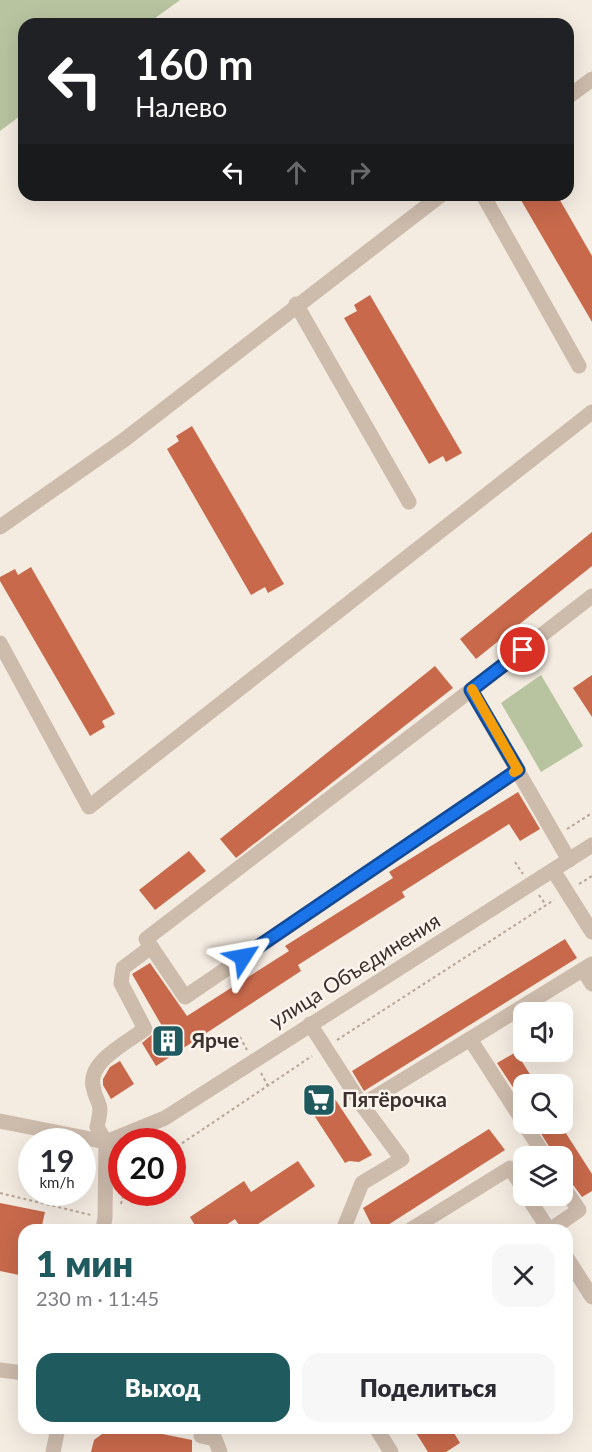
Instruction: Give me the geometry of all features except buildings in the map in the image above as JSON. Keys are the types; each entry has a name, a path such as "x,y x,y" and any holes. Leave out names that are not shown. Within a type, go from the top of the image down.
{"street":[{"path":"574,92 592,79"},
{"path":"0,527 124,440 296,304 433,201"},
{"path":"486,201 579,366"},
{"path":"296,304 409,502"},
{"path":"0,643 88,807 592,412"},
{"path":"518,770 184,998 146,939 592,596"},
{"path":"471,690 569,860"},
{"name":"улица Объединения","path":"106,1142 165,1118 592,845"},
{"path":"553,870 592,932"},
{"path":"104,1224 106,1142 97,1127 102,1107 92,1086 94,1070 145,1029 121,983 123,968 151,947"},
{"path":"362,1106 587,967 592,984"},
{"path":"310,1024 362,1106 402,1160 362,1183 346,1224"},
{"path":"470,1039 513,1106"},
{"path":"0,1121 106,1142"},
{"path":"420,1224 510,1168 513,1173"},
{"path":"559,1224 585,1206 573,1195"},
{"path":"534,1206 546,1224"},
{"path":"573,1267 592,1297"},
{"path":"0,1370 18,1372"},
{"path":"53,1452 57,1434"},
{"path":"199,1434 202,1452"},
{"path":"204,1434 215,1438 220,1452"},
{"path":"380,1434 391,1452"}],"path":[{"path":"555,836 592,813"},
{"path":"186,1141 592,876"},
{"path":"0,1193 104,1224"}],"green space":[{"path":"0,0 180,0 155,18 18,18 18,118 0,131"},
{"path":"541,675 583,746 541,772 501,703"}],"slow traffic":[{"path":"472,689 518,770 514,772"}],"place":[{"name":"Ярче","path":"168,1041"},
{"name":"Пятёрочка","path":"319,1100"}],"route":[{"path":"243,957 518,770 471,690 523,650"}]}
